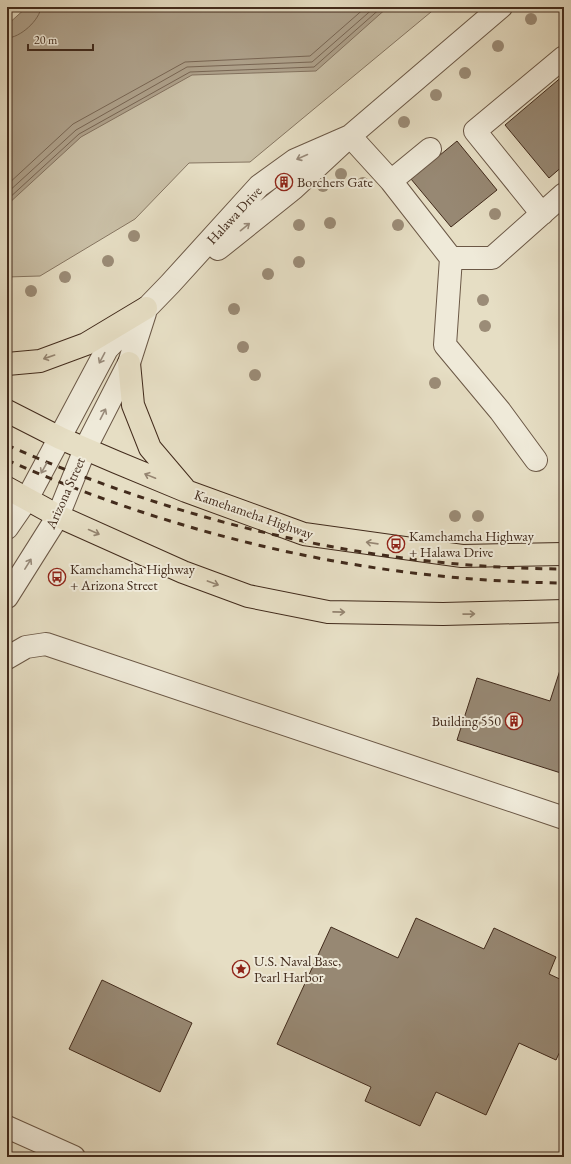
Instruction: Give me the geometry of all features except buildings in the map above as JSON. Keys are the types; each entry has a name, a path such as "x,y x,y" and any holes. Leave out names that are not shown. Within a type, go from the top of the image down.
{"main road":[{"path":"7,364 40,360 86,344 146,308"},
{"path":"129,363 133,405 150,448 186,491"},
{"name":"Kamehameha Highway","path":"7,411 60,438 186,491 304,534 462,556 564,554"},
{"path":"7,488 58,516 183,572 248,596 328,612 443,614 564,611"}],"street":[{"name":"Halawa Drive","path":"60,438 107,349 170,284 217,250 292,189 350,136 501,7"},
{"path":"542,214 475,130 564,58"},
{"path":"350,136 391,180 451,258 445,345 500,411 536,460"},
{"path":"391,180 430,149"},
{"path":"451,258 492,258 564,194"},
{"name":"Halawa Drive","path":"85,449 129,363 146,308"},
{"name":"Arizona Street","path":"7,528 27,499 60,438"},
{"name":"Arizona Street","path":"7,597 58,516 85,449"},
{"path":"7,658 26,647 46,644 564,818"},
{"path":"7,1127 74,1157"}],"shaded area":[{"path":"297,7 437,7 250,162 189,163 135,219 40,276 7,277 7,151"}],"water":[{"path":"27,7 388,7 316,71 192,75 81,137 7,205 7,25"}],"railway":[{"path":"7,445 73,473 141,497 210,518 279,536 350,550 421,560 492,567 564,569"},
{"path":"7,460 74,488 141,512 210,533 280,550 350,564 421,574 492,580 564,583"}],"place":[{"name":"Borchers Gate","path":"284,182"},
{"name":"Kamehameha Highway + Halawa Drive","path":"396,544"},
{"name":"Kamehameha Highway + Arizona Street","path":"57,577"},
{"name":"Building 550","path":"514,721"},
{"name":"U.S. Naval Base, Pearl Harbor","path":"241,969"}]}
